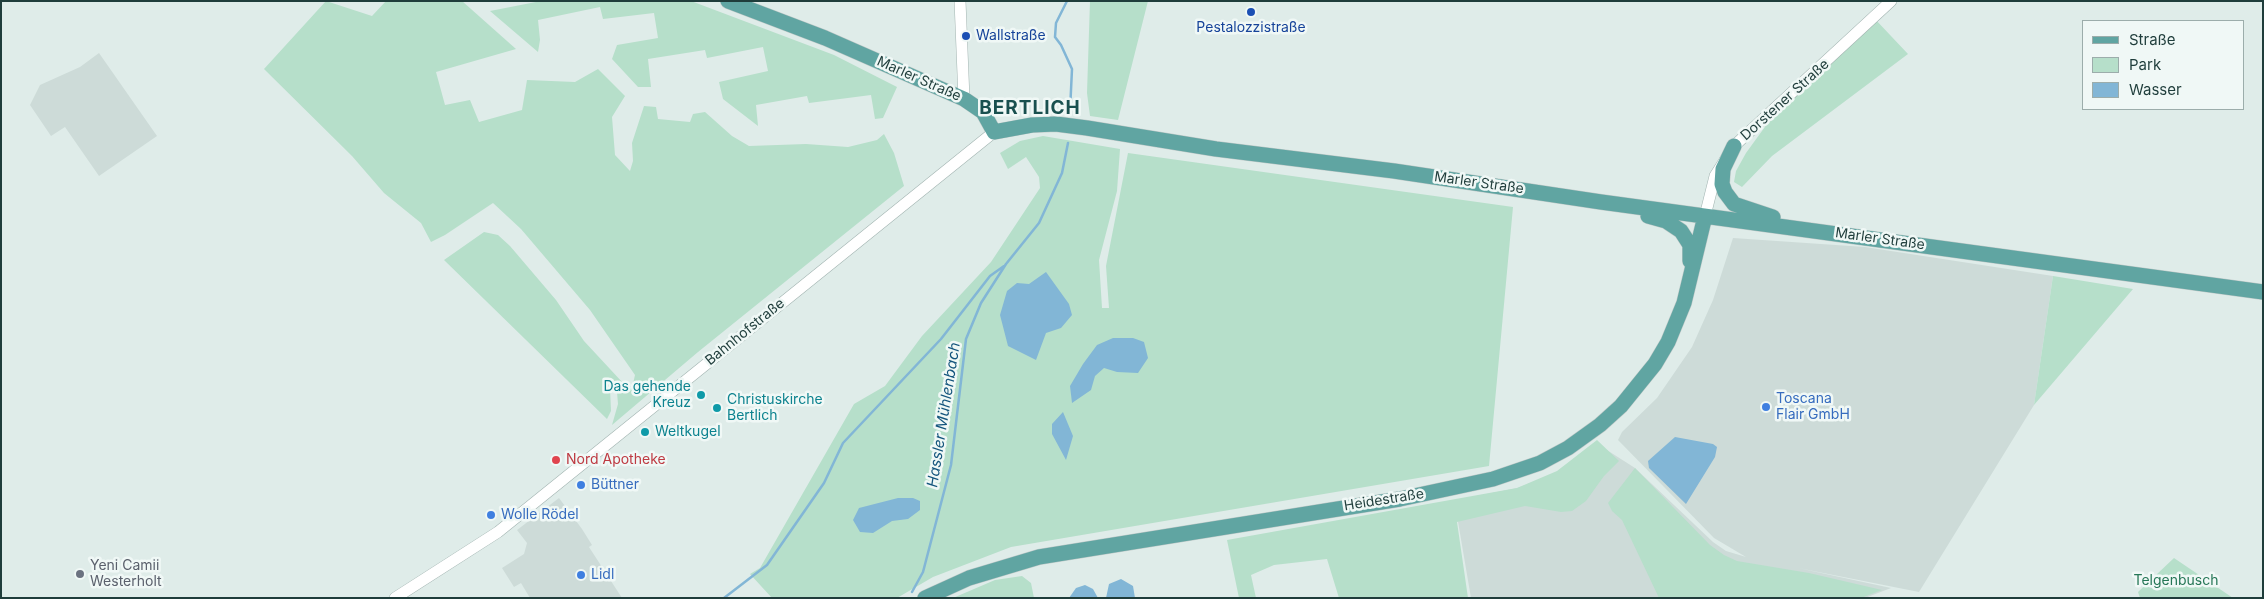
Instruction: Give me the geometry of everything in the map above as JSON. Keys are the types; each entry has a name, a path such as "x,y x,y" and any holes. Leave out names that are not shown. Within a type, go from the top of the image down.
{"main road":[{"name":"Marler Straße","path":"728,1 825,38 964,99 983,112 994,132 1016,126 1056,124 1216,149 1400,172 1601,202 2263,292"},
{"path":"1734,146 1723,169 1722,176 1722,184 1730,200 1739,206 1782,219 1802,228"},
{"path":"1601,202 1666,221 1682,231 1690,248 1689,275 1684,304"},
{"name":"Heidestraße","path":"925,598 976,575 1039,557 1400,499 1493,479 1530,467 1568,448 1600,424 1620,406 1655,364 1668,342 1684,304 1705,216"}],"street":[{"path":"960,1 964,99"},
{"name":"Dorstener Straße","path":"1705,216 1715,176 1734,146 1892,1"},
{"name":"Bahnhofstraße","path":"395,598 498,532 994,132"}],"shaded area":[{"path":"99,53 157,136 99,176 65,127 51,136 30,105 40,85 80,67"},
{"path":"1733,238 1865,247 2053,276 2034,405 1919,592 1798,568 1891,588 1865,598 1471,598 1455,504 1477,496 1517,488 1559,473 1599,445 1635,468 1713,542 1726,551 1746,557 1714,538 1618,440 1622,432 1657,398 1692,347 1713,300"},
{"path":"559,498 582,529 592,545 589,547 622,598 530,598 521,583 514,587 502,568 524,554 527,543 517,530"}],"green space":[{"path":"326,1 372,16 386,1 462,1 516,49 436,72 445,105 470,100 479,122 522,110 527,80 575,82 598,69 625,96 612,117 615,155 630,171 633,161 632,143 644,106 656,107 658,119 690,122 693,114 705,112 732,136 749,146 806,144 848,147 877,140 884,134 894,153 904,186 698,352 612,425 618,404 617,392 632,388 635,375 590,310 521,229 493,203 445,235 431,242 421,223 384,193 352,156 264,69"},
{"path":"541,1 691,1 834,55 897,87 883,118 875,119 871,95 809,103 807,96 756,105 758,126 723,99 719,82 768,71 763,47 707,58 705,50 648,59 651,87 638,87 612,59 617,45 658,38 654,13 603,19 600,7 538,20 540,40 538,52 490,11"},
{"path":"1090,1 1148,1 1118,120 1090,116 1087,93"},
{"path":"1874,18 1908,54 1772,156 1742,187 1734,182 1736,171 1746,153 1783,102"},
{"path":"1043,136 1120,149 1117,191 1099,260 1102,308 1109,308 1106,266 1128,153 1513,207 1489,466 1011,547 933,577 897,598 772,598 750,574 760,568 854,404 885,386 922,336 991,262 1040,188 1039,177 1026,157 1008,169 1000,153 1020,141"},
{"path":"484,232 498,235 510,246 556,300 584,341 623,383 610,388 611,411 607,419 444,260"},
{"path":"2053,276 2133,289 2034,405"},
{"path":"1597,440 1619,461 1604,476 1586,501 1572,511 1561,512 1525,506 1457,522 1468,598 1339,598 1327,559 1274,565 1251,575 1256,598 1239,598 1227,540 1517,488 1557,471"},
{"path":"1635,468 1710,545 1724,555 1737,561 1809,573 1882,590 1861,598 1659,598 1622,520 1612,511 1608,503"},
{"name":"Telgenbusch","path":"2174,558 2233,598 2140,598 2138,592"},
{"path":"1022,576 1031,583 1034,598 953,598 995,580"}],"water":[{"path":"1046,272 1069,304 1072,315 1061,328 1046,333 1036,360 1008,346 1000,315 1007,291 1017,283 1029,284"},
{"path":"1113,338 1133,338 1144,342 1148,358 1138,373 1117,372 1104,368 1095,376 1091,390 1072,403 1070,386 1083,364 1097,345"},
{"path":"1063,412 1073,436 1066,460 1052,434 1052,424"},
{"path":"1675,437 1713,444 1717,447 1715,457 1686,504 1649,468 1648,461"},
{"path":"898,498 913,498 920,501 920,510 908,519 892,521 873,533 860,532 853,520 859,508"},
{"path":"1121,579 1133,586 1135,598 1106,598 1109,584"},
{"path":"1085,585 1093,589 1098,598 1069,598 1076,588"}],"waterway":[{"path":"1067,1 1056,23 1055,37 1061,45 1072,69 1070,111"},
{"name":"Hassler Mühlenbach","path":"912,592 923,572 951,465 966,339 981,303 1006,264 1039,223 1062,173 1068,143"},
{"path":"724,598 767,565 824,483 843,443 941,339 990,276 1004,266"}],"place":[{"name":"Pestalozzistraße","path":"1251,12"},
{"name":"Wallstraße","path":"966,36"},
{"name":"Das gehende Kreuz","path":"701,395"},
{"name":"Toscana Flair GmbH","path":"1766,407"},
{"name":"Christuskirche Bertlich","path":"717,408"},
{"name":"Weltkugel","path":"645,432"},
{"name":"Nord Apotheke","path":"556,460"},
{"name":"Büttner","path":"581,485"},
{"name":"Wolle Rödel","path":"491,515"},
{"name":"Yeni Camii Westerholt","path":"80,574"},
{"name":"Lidl","path":"581,575"}],"district":[{"name":"BERTLICH","path":"1030,108"}]}
